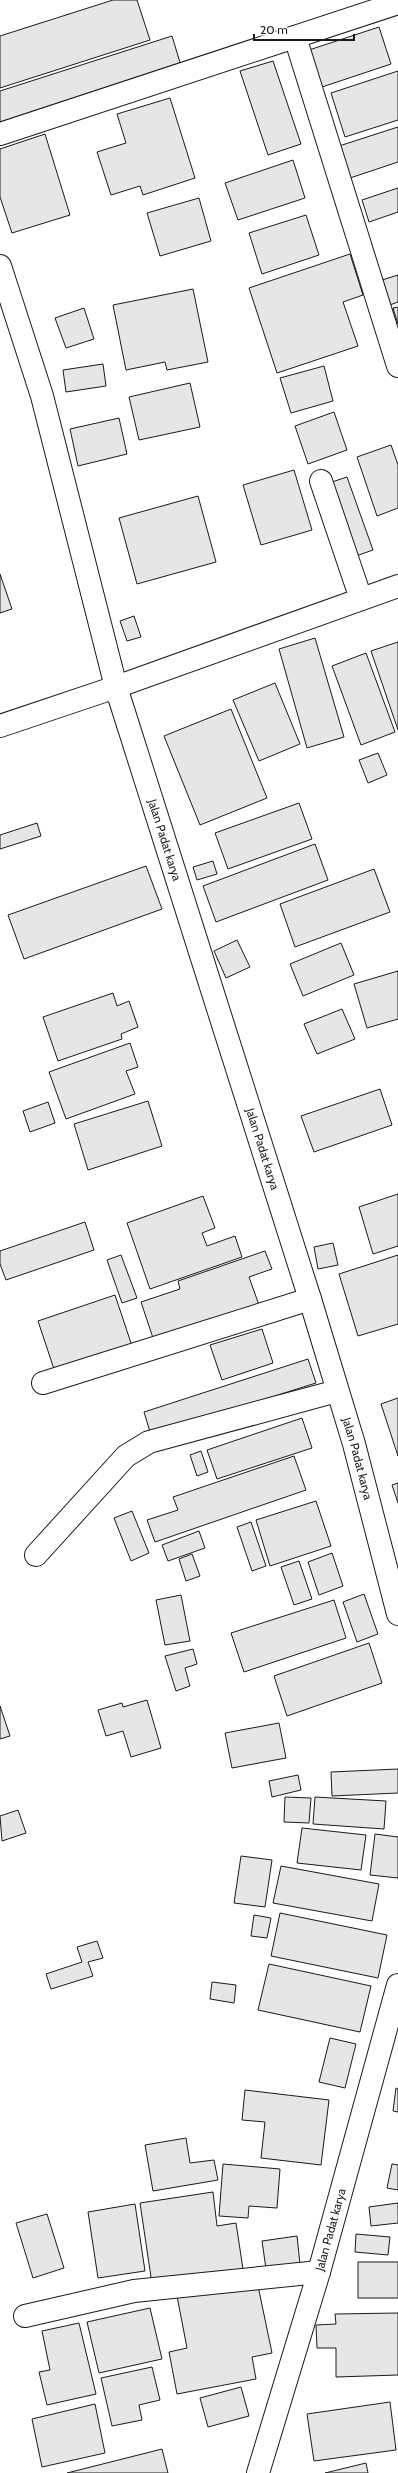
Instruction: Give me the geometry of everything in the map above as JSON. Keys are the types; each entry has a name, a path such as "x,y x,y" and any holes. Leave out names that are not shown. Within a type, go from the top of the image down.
{"street":[{"path":"0,134 398,4"},
{"path":"295,37 398,366"},
{"name":"Jalan Padat karya","path":"0,266 42,396 116,687 310,1299 354,1444 398,1614"},
{"path":"321,480 361,599"},
{"path":"0,726 116,687 398,586"},
{"path":"43,1383 310,1299"},
{"path":"36,1555 126,1456 137,1448 149,1442 337,1391"},
{"name":"Jalan Padat karya","path":"258,2473 319,2272 398,1985"},
{"path":"25,2316 134,2291 319,2272"}],"building":[{"path":"113,0 137,0 150,40 0,88 0,36"},
{"path":"379,27 391,64 322,87 309,50"},
{"path":"172,36 182,69 0,127 0,91"},
{"path":"273,61 301,144 268,155 240,71"},
{"path":"398,71 398,120 345,137 331,93"},
{"path":"170,98 195,178 143,195 140,186 111,195 97,152 126,143 117,114"},
{"path":"398,127 398,162 350,178 339,146"},
{"path":"45,134 70,215 12,233 0,197 0,149"},
{"path":"293,160 305,198 238,220 225,183"},
{"path":"398,188 398,212 369,222 362,200"},
{"path":"199,198 211,241 160,256 147,213"},
{"path":"306,215 319,255 262,274 249,233"},
{"path":"350,254 363,295 343,302 358,346 277,373 249,288"},
{"path":"398,275 398,302 387,306 379,281"},
{"path":"193,289 208,362 167,370 165,362 126,370 113,305"},
{"path":"398,307 398,324 393,308"},
{"path":"84,308 94,339 66,348 55,318"},
{"path":"103,364 106,386 66,392 63,370"},
{"path":"324,366 333,401 291,413 280,378"},
{"path":"190,383 200,427 139,440 129,397"},
{"path":"334,412 347,450 308,464 295,426"},
{"path":"119,418 127,454 78,466 70,429"},
{"path":"391,445 398,465 398,508 377,516 357,457"},
{"path":"294,470 312,530 261,545 243,485"},
{"path":"347,477 373,550 356,556 329,483"},
{"path":"198,496 216,562 137,584 119,518"},
{"path":"0,574 12,609 0,613"},
{"path":"134,616 141,637 127,641 120,621"},
{"path":"315,638 344,737 307,748 279,649"},
{"path":"398,642 398,730 371,651"},
{"path":"366,653 395,732 361,745 332,666"},
{"path":"275,683 300,744 259,761 233,700"},
{"path":"231,709 267,798 200,825 164,736"},
{"path":"378,753 387,775 368,783 359,760"},
{"path":"299,803 312,839 228,869 215,833"},
{"path":"37,823 41,836 0,849 0,835"},
{"path":"315,844 328,880 216,922 203,886"},
{"path":"213,861 217,874 197,880 193,867"},
{"path":"146,866 162,909 24,959 8,915"},
{"path":"374,869 390,912 295,947 280,904"},
{"path":"237,940 250,967 226,978 214,951"},
{"path":"341,943 354,975 303,996 290,964"},
{"path":"398,971 398,1019 367,1028 354,984"},
{"path":"113,993 117,1006 129,1001 138,1027 121,1034 122,1039 58,1061 43,1017"},
{"path":"342,1009 355,1039 317,1054 304,1024"},
{"path":"130,1043 138,1067 126,1071 135,1094 66,1119 49,1072"},
{"path":"380,1089 392,1125 314,1152 301,1116"},
{"path":"148,1101 162,1146 88,1170 74,1124"},
{"path":"48,1102 55,1123 30,1132 23,1111"},
{"path":"398,1194 398,1246 373,1254 359,1207"},
{"path":"203,1196 215,1228 202,1233 207,1246 235,1236 242,1257 150,1289 127,1223"},
{"path":"85,1222 94,1250 6,1280 0,1264 0,1251"},
{"path":"333,1243 338,1265 318,1269 314,1247"},
{"path":"265,1251 272,1269 249,1277 259,1305 154,1341 141,1302 180,1289 178,1281"},
{"path":"121,1255 137,1298 122,1303 107,1260"},
{"path":"398,1255 398,1324 358,1336 339,1274"},
{"path":"115,1295 132,1346 55,1372 38,1321"},
{"path":"262,1329 273,1363 222,1380 210,1345"},
{"path":"308,1359 316,1383 151,1435 144,1412"},
{"path":"398,1398 398,1456 381,1404"},
{"path":"302,1418 312,1448 217,1479 207,1450"},
{"path":"201,1451 208,1472 197,1476 190,1455"},
{"path":"294,1456 306,1490 155,1542 147,1520 178,1510 173,1497"},
{"path":"398,1483 398,1503 392,1485"},
{"path":"316,1501 331,1546 270,1566 256,1520"},
{"path":"132,1511 149,1553 131,1561 114,1518"},
{"path":"251,1522 266,1566 252,1571 237,1527"},
{"path":"199,1531 205,1548 168,1561 162,1545"},
{"path":"332,1553 343,1586 319,1595 308,1562"},
{"path":"192,1554 200,1576 186,1581 179,1559"},
{"path":"299,1561 312,1599 294,1605 281,1567"},
{"path":"364,1594 378,1634 357,1642 343,1602"},
{"path":"181,1595 190,1641 165,1645 156,1600"},
{"path":"334,1600 346,1638 244,1672 231,1633"},
{"path":"369,1643 382,1683 287,1716 274,1676"},
{"path":"193,1649 197,1664 185,1668 190,1686 176,1691 165,1656"},
{"path":"147,1700 161,1748 131,1757 123,1731 106,1736 98,1710 122,1703 123,1707"},
{"path":"0,1706 10,1736 0,1739"},
{"path":"279,1723 286,1758 232,1768 225,1733"},
{"path":"398,1769 398,1793 332,1796 331,1772"},
{"path":"298,1775 301,1790 272,1797 269,1781"},
{"path":"285,1797 311,1798 309,1823 284,1822"},
{"path":"315,1797 386,1801 384,1829 313,1824"},
{"path":"18,1810 26,1833 2,1841 0,1816"},
{"path":"302,1828 366,1835 361,1870 297,1863"},
{"path":"375,1834 398,1837 398,1878 370,1875"},
{"path":"241,1856 272,1860 265,1907 234,1903"},
{"path":"281,1866 379,1884 372,1921 273,1903"},
{"path":"280,1913 387,1935 378,1978 271,1956"},
{"path":"254,1915 271,1918 267,1938 251,1936"},
{"path":"97,1941 103,1958 88,1962 93,1976 51,1989 46,1974 82,1962 77,1947"},
{"path":"269,1964 371,1986 360,2032 258,2010"},
{"path":"212,1982 236,1985 234,2003 210,1999"},
{"path":"330,2038 356,2044 345,2088 319,2082"},
{"path":"396,2088 398,2089 398,2112 393,2111"},
{"path":"245,2090 329,2100 321,2165 261,2158 265,2122 242,2120"},
{"path":"186,2138 190,2163 214,2160 218,2180 153,2191 145,2145"},
{"path":"223,2164 280,2169 277,2208 249,2206 248,2218 219,2216"},
{"path":"392,2164 398,2165 398,2190 387,2188"},
{"path":"213,2192 217,2226 236,2223 243,2269 152,2284 140,2203"},
{"path":"398,2203 398,2223 371,2226 369,2207"},
{"path":"135,2204 145,2271 98,2278 88,2212"},
{"path":"47,2214 64,2268 33,2278 16,2223"},
{"path":"356,2234 390,2237 388,2255 355,2252"},
{"path":"297,2236 300,2264 266,2269 262,2241"},
{"path":"358,2262 398,2262 398,2298 358,2298"},
{"path":"257,2281 272,2353 252,2357 256,2379 177,2394 169,2352 187,2348 177,2296"},
{"path":"150,2308 162,2359 99,2373 87,2322"},
{"path":"398,2313 398,2375 336,2377 336,2348 317,2348 316,2325 336,2324 335,2314"},
{"path":"79,2323 96,2394 47,2405 39,2372 50,2370 42,2331"},
{"path":"152,2367 160,2400 139,2405 142,2420 112,2426 101,2378"},
{"path":"241,2387 249,2416 208,2427 200,2398"},
{"path":"390,2402 396,2450 314,2461 307,2414"},
{"path":"95,2404 105,2453 42,2467 32,2419"},
{"path":"162,2449 168,2473 67,2473"},
{"path":"366,2463 368,2473 325,2473"}]}
